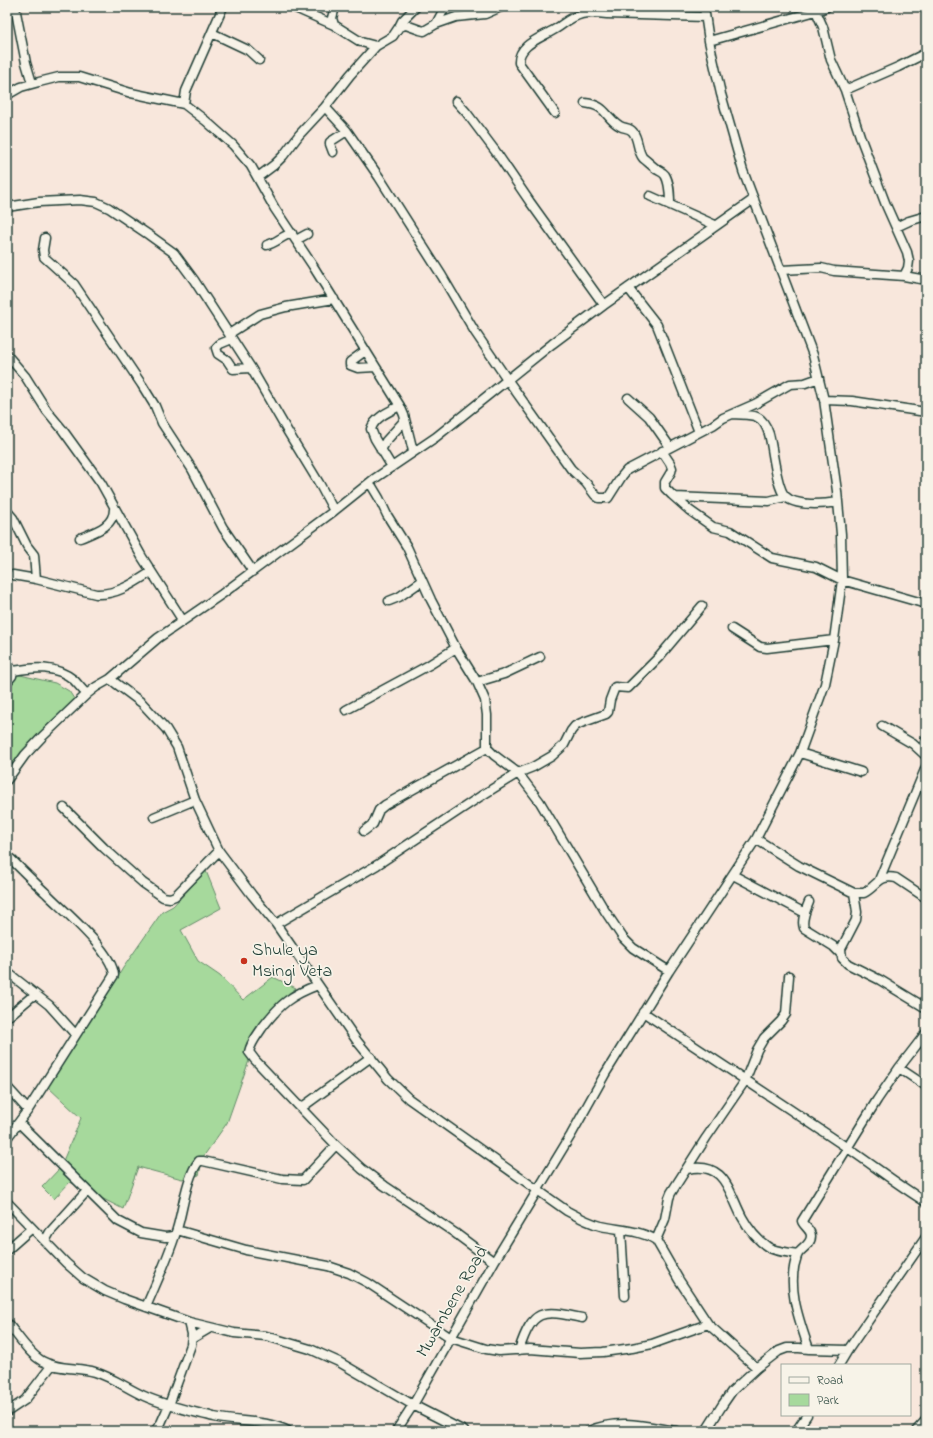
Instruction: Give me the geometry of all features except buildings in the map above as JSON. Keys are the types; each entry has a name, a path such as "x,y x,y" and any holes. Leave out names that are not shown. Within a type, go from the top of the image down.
{"street":[{"path":"16,7 26,63 32,83"},
{"path":"184,104 186,91 223,7"},
{"path":"293,7 334,25 361,42 376,46"},
{"path":"334,25 332,18 335,7"},
{"path":"258,177 278,161 325,108 350,75 376,46 393,36 416,7"},
{"path":"436,24 445,7"},
{"path":"399,27 406,25 422,31 456,17 485,14 501,7"},
{"name":"Mwambene Road","path":"396,1431 413,1405 494,1262 642,1012 756,839 800,753 825,684 834,640 842,580 841,534 838,502 824,400 813,355 782,270 743,171 725,108 709,41 704,7"},
{"path":"709,41 828,7"},
{"path":"555,113 519,63 522,50 534,40 550,32 570,18 601,10 705,17"},
{"path":"816,10 823,27 831,60 845,90 861,139 886,205 907,252 909,261 908,268 904,276"},
{"path":"212,33 248,50 259,60"},
{"path":"845,90 926,54"},
{"path":"7,94 32,83 59,77 79,77 131,93 184,104 206,121 233,145 248,162 258,177 275,209 334,299 400,406 413,451"},
{"path":"456,101 496,152 604,305"},
{"path":"585,103 592,104 602,109 614,122 622,127 630,129 636,137 641,154 654,167 664,174 669,187 670,205"},
{"path":"325,108 347,131 379,177 408,225 442,276 475,332 507,380 571,469 586,482 595,495 599,498 608,498 627,470 732,414 755,404 790,384 806,383 819,378"},
{"path":"333,152 330,142 347,131"},
{"path":"650,196 715,225"},
{"path":"7,780 25,755 87,694 96,687 110,680 158,638 222,594 252,570 334,511 413,451 436,437 604,305 715,225 754,199"},
{"path":"7,207 39,202 80,200 96,202 109,208 174,253 194,280 251,368 334,511"},
{"path":"896,227 926,216"},
{"path":"267,245 275,243 283,237 307,234"},
{"path":"45,238 43,250 44,256 74,284 139,380 152,401 162,423 192,469 223,528 252,570"},
{"path":"782,270 821,268 834,271 904,276 926,280"},
{"path":"628,288 657,325 700,432"},
{"path":"251,368 233,369 227,360 218,354 216,348 217,346 260,314 286,307 334,299"},
{"path":"365,351 350,362 350,365 358,368 375,367"},
{"path":"7,355 25,376 47,411 62,429 100,483 151,572 183,621"},
{"path":"628,398 649,417 666,449 672,468 664,484 668,492 713,527 724,529 736,534 772,558 816,567 842,580 926,604"},
{"path":"824,400 852,400 926,412"},
{"path":"392,467 372,432 372,426 383,416 400,406"},
{"path":"732,414 757,417 765,425 770,440 780,486 785,497 791,500 812,504 838,502"},
{"path":"381,450 386,441 405,420"},
{"path":"370,483 387,515 407,547 422,581 456,648 477,682 485,700 487,715 486,748"},
{"path":"675,497 754,501 776,500 785,497"},
{"path":"80,538 107,525 113,518 114,509"},
{"path":"7,511 13,518 27,546 34,555 36,579"},
{"path":"107,525 124,525"},
{"path":"13,575 106,595 121,590 151,572"},
{"path":"389,601 399,597 422,581"},
{"path":"276,924 377,865 518,772 543,762 560,749 575,726 606,714 615,687 628,688 659,657 702,606"},
{"path":"732,629 760,647 767,648 834,640"},
{"path":"346,710 456,648"},
{"path":"477,682 504,674 540,657"},
{"path":"7,663 13,671"},
{"path":"13,671 36,668 50,669 68,676 87,694"},
{"path":"7,682 12,676 13,671"},
{"path":"110,680 142,703 166,729 180,754 195,800 218,851 276,924 357,1041 388,1079 409,1099 567,1211 590,1223 644,1234 656,1240 679,1280 708,1324 756,1368"},
{"path":"882,726 903,738 924,754 926,739"},
{"path":"486,748 518,772 540,802 605,911 623,938 633,948 669,970"},
{"path":"364,831 373,824 379,810 385,805 486,748"},
{"path":"800,753 861,772"},
{"path":"879,880 926,767"},
{"path":"154,817 195,800"},
{"path":"64,808 125,868 143,883 163,896 170,898 174,896 218,851"},
{"path":"756,839 799,866 854,893 864,893 879,880 886,877 896,878 926,898"},
{"path":"7,1138 28,1110 114,975 113,970 104,954 84,930 11,859"},
{"path":"733,875 805,913"},
{"path":"841,954 843,945 856,920 857,912 854,893"},
{"path":"809,902 805,913 804,928 833,946 848,964 892,987 926,1008"},
{"path":"7,972 49,1005 75,1034"},
{"path":"656,1240 665,1219 669,1198 686,1169 745,1080 757,1050 764,1038 786,1014 789,976"},
{"path":"318,985 285,1001 276,1010 251,1044 249,1052 336,1145 362,1169 455,1232 494,1262"},
{"path":"10,1015 35,994"},
{"path":"642,1012 847,1148 898,1185 926,1202"},
{"path":"809,1349 796,1310 794,1293 795,1266 798,1254 808,1243 811,1236 802,1221 899,1068 926,1033"},
{"path":"301,1108 371,1057"},
{"path":"899,1068 926,1086"},
{"path":"7,1087 28,1110"},
{"path":"19,1123 86,1191 118,1221 129,1228 142,1234 153,1236 165,1237 176,1233 246,1250 315,1263 349,1273 368,1283 451,1338 486,1349 499,1351 540,1350 580,1353 602,1352 632,1348 663,1341 708,1324"},
{"path":"146,1307 176,1233 187,1188 193,1172 199,1162 203,1161 282,1179 303,1180 336,1145"},
{"path":"686,1169 703,1167 720,1176 726,1183 743,1218 760,1240 769,1248 798,1254"},
{"path":"45,1241 50,1232 86,1191"},
{"path":"7,1202 83,1278 105,1291 146,1307 210,1328 234,1333 266,1336 310,1349 339,1362 413,1405 464,1431"},
{"path":"7,1250 32,1228"},
{"path":"621,1230 626,1296"},
{"path":"841,1364 848,1350 926,1236"},
{"path":"519,1350 528,1326 543,1314 552,1312 582,1318"},
{"path":"155,1431 161,1423 169,1405 193,1338 189,1322"},
{"path":"7,1323 32,1352 41,1360 52,1365 96,1372 145,1396 169,1405 215,1417 276,1425 288,1431"},
{"path":"193,1338 210,1328"},
{"path":"706,1431 732,1391 756,1368 779,1351 787,1348 848,1350"},
{"path":"7,1412 25,1400 52,1365"},
{"path":"796,1431 806,1416"},
{"path":"589,1431 607,1424 616,1423 634,1424 676,1431"},
{"path":"916,1431 925,1423"}],"green space":[{"path":"7,672 55,683 69,691 76,702 7,769"},
{"path":"206,871 221,908 181,930 198,961 220,976 243,1000 273,977 296,988 278,1002 252,1052 227,1123 203,1157 199,1175 182,1179 138,1167 123,1209 70,1182 54,1199 42,1187 60,1168 81,1118 48,1087 123,968 162,912 173,906"}],"place":[{"name":"Shule ya Msingi Veta","path":"244,961"}]}
